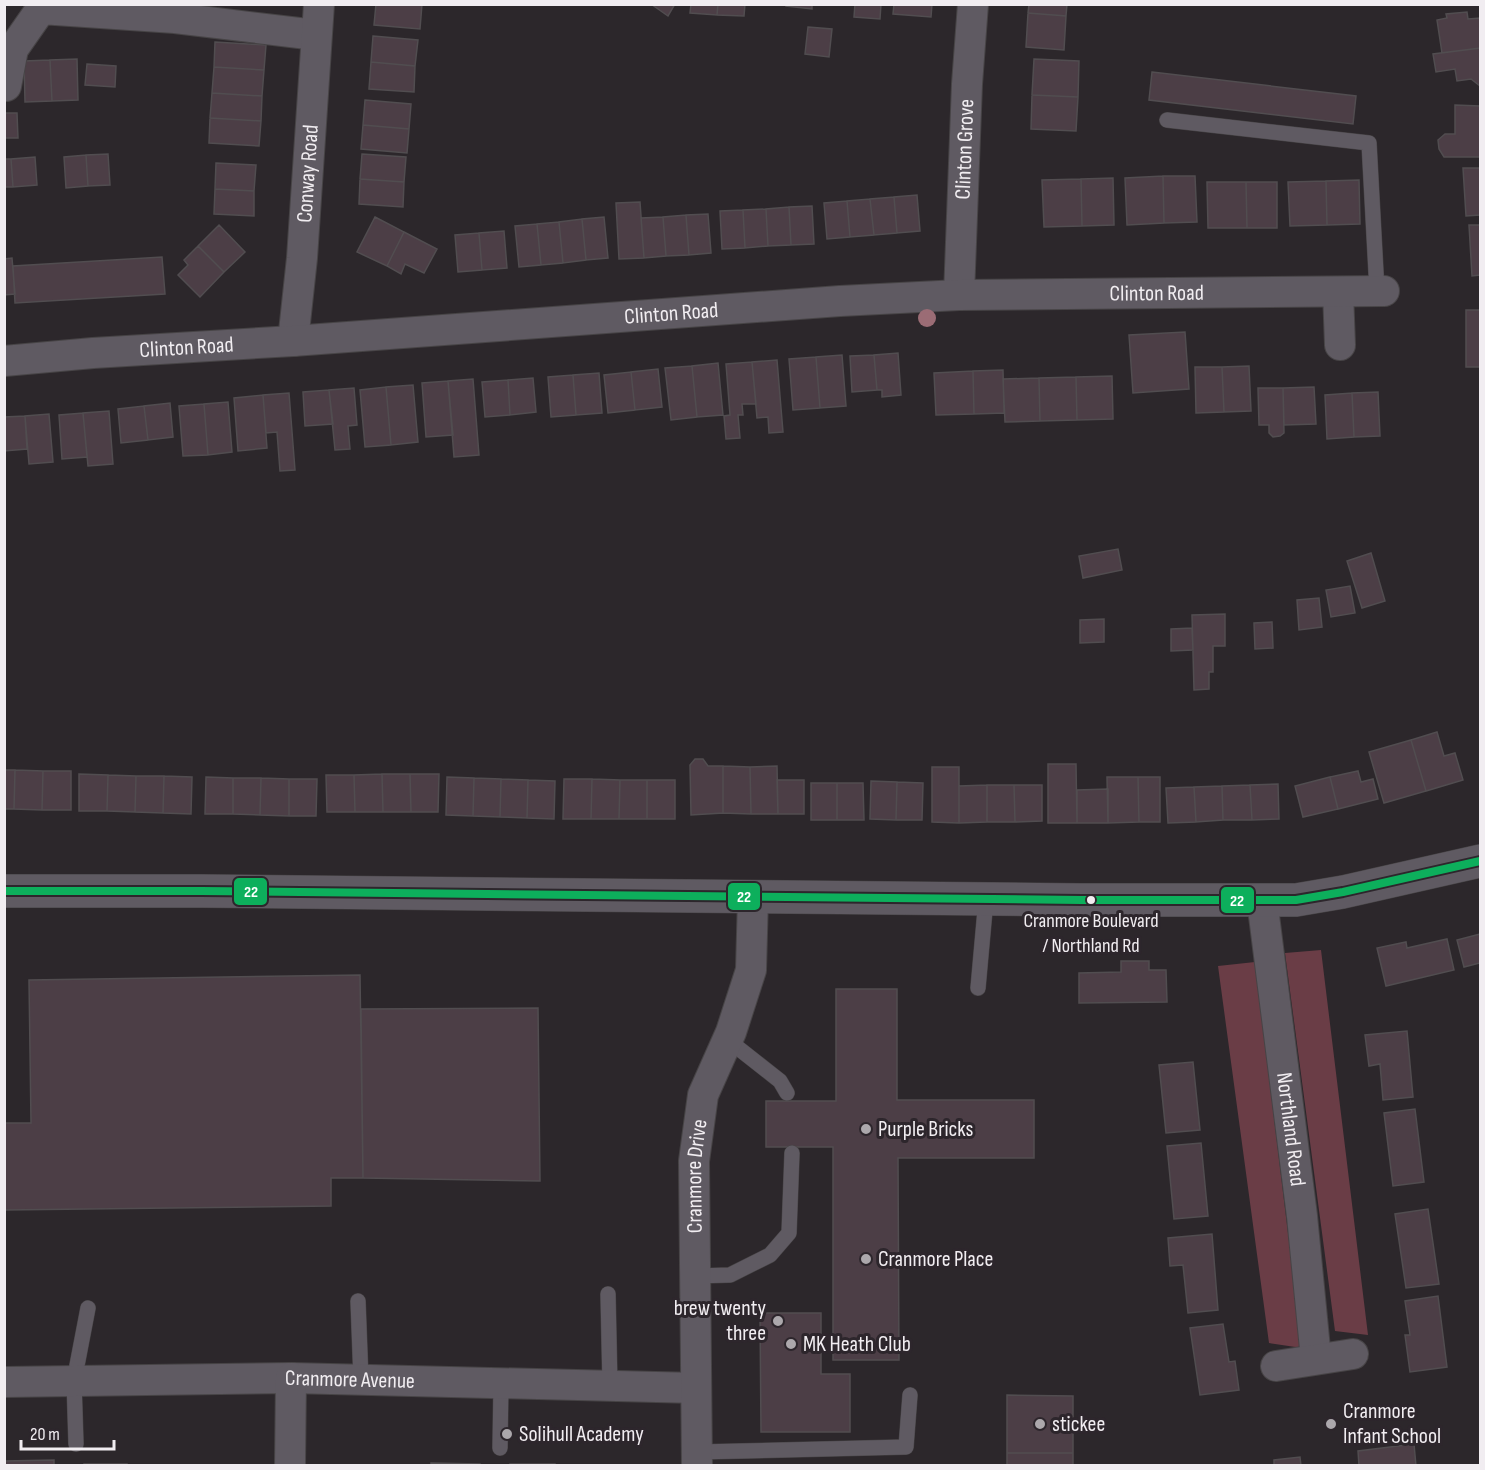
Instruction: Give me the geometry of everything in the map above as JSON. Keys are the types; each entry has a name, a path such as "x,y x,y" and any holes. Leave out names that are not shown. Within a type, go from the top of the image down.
{"street":[{"name":"Conway Road","path":"294,341 302,258 319,4"},
{"name":"Clinton Grove","path":"959,295 967,84 973,4"},
{"path":"4,86 6,86 13,49 40,9 175,18 316,35"},
{"name":"Clinton Road","path":"4,361 840,301 959,295 1380,291"},
{"path":"1338,292 1340,345"},
{"path":"4,891 1296,900 1343,892 1480,861"},
{"name":"Cranmore Drive","path":"697,1459 694,1161 702,1095 728,1040 751,970 753,897"},
{"name":"Northland Road","path":"1262,900 1302,1216 1316,1359"},
{"path":"1276,1366 1353,1354"},
{"path":"290,1466 291,1378"},
{"name":"Cranmore Avenue","path":"4,1382 291,1378 696,1388"}],"lane":[{"path":"1167,120 1369,142 1380,291"},
{"path":"978,988 986,899"},
{"path":"728,1040 780,1081 787,1093"},
{"path":"695,1276 730,1275 770,1255 789,1233 792,1154"},
{"path":"608,1294 610,1386"},
{"path":"358,1301 361,1380"},
{"path":"76,1444 74,1381 88,1308"},
{"path":"500,1448 501,1383"},
{"path":"697,1459 906,1447 910,1395"}],"shaded area":[{"path":"1321,950 1368,1335 1335,1331 1285,953"},
{"path":"1255,962 1302,1348 1269,1343 1218,966"}],"building":[{"path":"376,4 422,4 420,29 374,25"},
{"path":"651,4 675,4 668,16"},
{"path":"691,4 718,4 717,15 690,13"},
{"path":"718,4 745,4 744,16 717,15"},
{"path":"786,4 812,4 812,9 786,6"},
{"path":"855,4 881,4 880,19 854,17"},
{"path":"894,4 932,4 931,17 893,14"},
{"path":"1029,4 1067,4 1066,16 1028,13"},
{"path":"1467,12 1468,19 1480,18 1480,48 1442,53 1437,20 1447,18 1446,14"},
{"path":"1028,13 1066,16 1064,50 1026,47"},
{"path":"808,27 832,29 829,57 805,54"},
{"path":"373,36 418,40 415,66 371,62"},
{"path":"215,42 266,45 264,70 214,67"},
{"path":"1480,48 1480,86 1471,79 1457,81 1455,69 1436,72 1433,54"},
{"path":"77,59 78,100 52,101 50,60"},
{"path":"1034,59 1079,61 1078,97 1032,95"},
{"path":"50,60 52,101 25,102 24,61"},
{"path":"371,62 415,66 414,92 369,89"},
{"path":"87,64 116,66 115,87 85,85"},
{"path":"214,67 264,70 262,96 212,93"},
{"path":"1152,72 1356,96 1353,124 1149,100"},
{"path":"212,93 262,96 261,121 210,118"},
{"path":"1032,95 1078,97 1076,131 1031,129"},
{"path":"365,100 411,104 409,129 363,125"},
{"path":"1455,105 1480,106 1480,157 1444,157 1439,149 1438,140 1445,134 1455,134"},
{"path":"4,113 17,113 18,138 4,138"},
{"path":"210,118 261,121 259,146 209,143"},
{"path":"363,125 409,129 407,153 361,149"},
{"path":"108,154 110,185 88,186 86,155"},
{"path":"362,154 406,157 404,182 360,179"},
{"path":"86,155 88,186 66,188 64,157"},
{"path":"35,157 37,185 13,187 11,159"},
{"path":"4,159 11,159 13,187 4,187"},
{"path":"216,163 256,165 254,191 215,189"},
{"path":"1463,168 1480,168 1480,215 1466,216"},
{"path":"1163,176 1164,223 1127,225 1125,178"},
{"path":"1163,176 1195,176 1197,222 1164,223"},
{"path":"1113,178 1114,225 1082,226 1081,179"},
{"path":"360,179 404,182 403,207 359,204"},
{"path":"1081,179 1082,226 1044,227 1042,180"},
{"path":"1359,180 1360,224 1327,225 1326,181"},
{"path":"1326,181 1327,225 1290,226 1288,182"},
{"path":"1207,182 1246,182 1247,228 1208,228"},
{"path":"1246,182 1277,182 1277,228 1247,228"},
{"path":"215,189 254,191 254,216 214,214"},
{"path":"917,195 920,231 897,233 894,197"},
{"path":"894,197 897,233 874,235 870,199"},
{"path":"870,199 874,235 850,237 847,201"},
{"path":"847,201 850,237 827,239 824,203"},
{"path":"640,202 644,258 619,259 616,203"},
{"path":"812,206 814,244 791,245 789,207"},
{"path":"789,207 791,245 768,246 766,209"},
{"path":"766,209 768,246 745,248 743,210"},
{"path":"743,210 745,248 722,249 720,211"},
{"path":"708,214 711,253 689,255 686,215"},
{"path":"686,215 689,255 666,256 663,217"},
{"path":"375,217 404,232 387,266 357,252"},
{"path":"604,217 608,258 586,260 582,219"},
{"path":"663,217 666,256 644,258 641,218"},
{"path":"582,219 586,260 563,263 559,222"},
{"path":"559,222 563,263 541,265 537,224"},
{"path":"537,224 541,265 519,267 515,226"},
{"path":"219,225 245,252 224,272 198,246"},
{"path":"1469,225 1480,225 1480,275 1472,276"},
{"path":"504,231 507,268 482,270 479,233"},
{"path":"404,232 437,249 424,273 405,264 401,274 387,266"},
{"path":"479,233 482,270 458,272 455,235"},
{"path":"198,246 224,272 200,297 178,275 188,265 184,260"},
{"path":"162,257 165,294 15,303 13,266"},
{"path":"12,258 15,294 4,295 4,259"},
{"path":"1466,310 1480,310 1480,367 1466,367"},
{"path":"1185,332 1189,389 1133,393 1129,335"},
{"path":"898,353 901,395 882,397 882,390 877,390 874,355"},
{"path":"842,355 846,406 820,408 816,357"},
{"path":"874,355 877,390 852,392 850,356"},
{"path":"816,357 820,408 793,410 789,359"},
{"path":"777,360 783,432 769,433 768,417 757,418 752,362"},
{"path":"752,362 756,404 742,404 743,415 738,415 740,438 726,439 724,416 730,415 726,364"},
{"path":"718,363 723,415 697,417 692,366"},
{"path":"692,366 697,417 671,420 665,368"},
{"path":"1249,366 1251,411 1224,412 1222,367"},
{"path":"1195,367 1222,367 1224,412 1196,413"},
{"path":"658,369 662,407 635,410 631,372"},
{"path":"1003,370 1004,413 974,414 973,371"},
{"path":"973,371 974,414 936,415 934,373"},
{"path":"631,372 635,410 608,413 604,375"},
{"path":"599,373 602,413 576,415 573,375"},
{"path":"573,375 576,415 551,417 548,377"},
{"path":"1112,376 1113,419 1077,420 1076,377"},
{"path":"1076,377 1077,420 1040,421 1039,378"},
{"path":"533,378 536,412 510,415 508,380"},
{"path":"1039,378 1040,421 1005,422 1003,379"},
{"path":"473,379 479,455 454,457 448,381"},
{"path":"508,380 510,415 485,417 482,382"},
{"path":"448,381 453,435 426,437 422,383"},
{"path":"413,385 418,442 391,445 386,387"},
{"path":"386,387 391,445 365,447 360,390"},
{"path":"1314,387 1316,424 1284,425 1283,388"},
{"path":"354,388 357,425 348,426 350,449 335,450 329,390"},
{"path":"1258,388 1283,388 1284,433 1280,436 1273,437 1269,433 1269,425 1259,425"},
{"path":"329,390 333,424 305,426 303,392"},
{"path":"1378,392 1380,436 1354,437 1352,393"},
{"path":"289,393 295,470 280,471 277,432 266,433 263,395"},
{"path":"1352,393 1354,437 1327,439 1325,395"},
{"path":"263,395 267,448 238,451 234,398"},
{"path":"228,402 232,452 208,455 204,404"},
{"path":"170,403 173,437 148,440 144,406"},
{"path":"204,404 208,455 183,456 179,406"},
{"path":"144,406 148,440 121,443 118,409"},
{"path":"109,411 113,464 88,466 83,413"},
{"path":"83,413 87,457 62,459 59,415"},
{"path":"49,414 53,462 29,464 25,416"},
{"path":"25,416 27,449 4,451 4,417"},
{"path":"1118,549 1122,570 1083,578 1079,556"},
{"path":"1371,553 1385,601 1362,608 1347,561"},
{"path":"1350,586 1355,613 1331,617 1326,590"},
{"path":"1319,598 1322,627 1299,630 1297,600"},
{"path":"1225,614 1225,646 1213,646 1213,672 1209,672 1209,689 1194,690 1192,615"},
{"path":"1104,619 1104,642 1080,643 1080,620"},
{"path":"1272,622 1273,648 1255,649 1254,623"},
{"path":"1192,628 1193,650 1171,651 1171,629"},
{"path":"1437,732 1444,756 1455,753 1463,780 1426,791 1411,740"},
{"path":"1411,740 1426,791 1384,803 1369,752"},
{"path":"695,759 703,759 708,766 723,766 723,813 691,815 690,765"},
{"path":"1048,764 1076,764 1077,823 1048,823"},
{"path":"723,766 750,767 751,814 723,813"},
{"path":"777,766 778,814 751,814 750,767"},
{"path":"932,767 959,767 959,823 932,822"},
{"path":"4,770 15,770 14,809 4,809"},
{"path":"15,770 43,771 42,810 14,809"},
{"path":"43,771 71,771 71,810 42,810"},
{"path":"1358,771 1361,782 1373,779 1378,799 1338,809 1330,777"},
{"path":"79,774 108,775 107,811 79,811"},
{"path":"382,774 383,812 355,812 354,775"},
{"path":"382,774 410,774 411,812 383,812"},
{"path":"410,774 439,774 438,812 411,812"},
{"path":"108,775 136,776 135,812 107,811"},
{"path":"326,775 354,775 355,812 327,812"},
{"path":"136,776 164,776 163,813 135,812"},
{"path":"164,776 192,777 191,814 163,813"},
{"path":"206,777 233,778 233,814 205,814"},
{"path":"447,777 474,778 473,816 446,815"},
{"path":"1107,777 1138,777 1139,822 1108,823"},
{"path":"1138,777 1160,777 1160,822 1139,822"},
{"path":"1330,777 1338,809 1303,817 1295,786"},
{"path":"233,778 261,778 260,815 233,814"},
{"path":"261,778 289,779 289,816 260,815"},
{"path":"474,778 501,779 500,817 473,816"},
{"path":"289,779 317,779 316,816 289,816"},
{"path":"501,779 528,780 527,818 500,817"},
{"path":"564,779 592,779 591,819 563,819"},
{"path":"592,779 620,780 619,819 591,819"},
{"path":"528,780 555,781 554,819 527,818"},
{"path":"620,780 647,780 647,819 619,819"},
{"path":"647,780 675,780 675,819 647,819"},
{"path":"777,780 804,780 804,814 778,814"},
{"path":"871,781 897,782 896,820 870,819"},
{"path":"897,782 923,783 922,820 896,820"},
{"path":"811,783 837,783 837,820 811,820"},
{"path":"837,783 863,783 864,820 837,820"},
{"path":"1278,784 1279,819 1252,820 1250,785"},
{"path":"987,785 987,822 959,823 959,786"},
{"path":"987,785 1014,785 1015,822 987,822"},
{"path":"1014,785 1042,785 1042,821 1015,822"},
{"path":"1250,785 1252,820 1223,820 1222,786"},
{"path":"1222,786 1223,820 1196,822 1194,787"},
{"path":"1194,787 1196,822 1168,823 1166,788"},
{"path":"1108,789 1108,823 1077,823 1077,790"},
{"path":"1480,934 1480,963 1464,967 1457,940"},
{"path":"1447,939 1454,970 1386,986 1377,948 1406,942 1407,948"},
{"path":"1121,961 1149,961 1149,970 1166,970 1167,1002 1079,1003 1079,973 1121,972"},
{"path":"360,975 363,1178 331,1178 331,1206 4,1210 4,1123 31,1123 29,980"},
{"name":"Cranmore Place","path":"836,989 897,989 897,1100 1034,1100 1034,1158 898,1158 899,1360 833,1360 833,1147 766,1147 766,1101 836,1101"},
{"path":"538,1008 540,1181 363,1178 361,1009"},
{"path":"1407,1031 1413,1097 1383,1100 1380,1064 1369,1066 1365,1035"},
{"path":"1193,1062 1200,1130 1166,1133 1159,1065"},
{"path":"1415,1109 1424,1182 1393,1186 1384,1113"},
{"path":"1201,1143 1208,1216 1174,1219 1167,1146"},
{"path":"1428,1209 1439,1284 1406,1288 1395,1214"},
{"path":"1212,1234 1218,1310 1188,1313 1183,1265 1170,1266 1168,1238"},
{"path":"1438,1296 1447,1367 1410,1372 1405,1335 1410,1335 1405,1301"},
{"name":"MK Heath Club","path":"760,1313 821,1313 821,1374 850,1374 850,1432 761,1432"},
{"path":"1223,1324 1229,1362 1235,1361 1239,1390 1200,1395 1190,1328"},
{"name":"stickee","path":"1007,1395 1073,1396 1073,1453 1007,1453"},
{"path":"1414,1444 1416,1466 1359,1466 1358,1451"},
{"path":"1007,1453 1073,1453 1073,1466 1007,1466"},
{"path":"1300,1457 1301,1466 1274,1466 1274,1460"},
{"path":"54,1460 54,1466 4,1466 4,1461"},
{"path":"431,1463 480,1464 480,1466 431,1466"},
{"path":"84,1464 127,1464 127,1466 84,1466"},
{"path":"510,1464 555,1464 555,1466 510,1466"}],"transit line":[{"name":"22","path":"4,891 1296,900 1343,892 1480,861"}],"place":[{"name":"Cranmore Boulevard / Northland Rd","path":"1091,900"},
{"name":"Purple Bricks","path":"866,1129"},
{"name":"Cranmore Place","path":"866,1259"},
{"name":"brew twenty three","path":"778,1321"},
{"name":"MK Heath Club","path":"791,1344"},
{"name":"stickee","path":"1040,1424"},
{"name":"Cranmore Infant School","path":"1331,1424"},
{"name":"Solihull Academy","path":"507,1434"}]}
